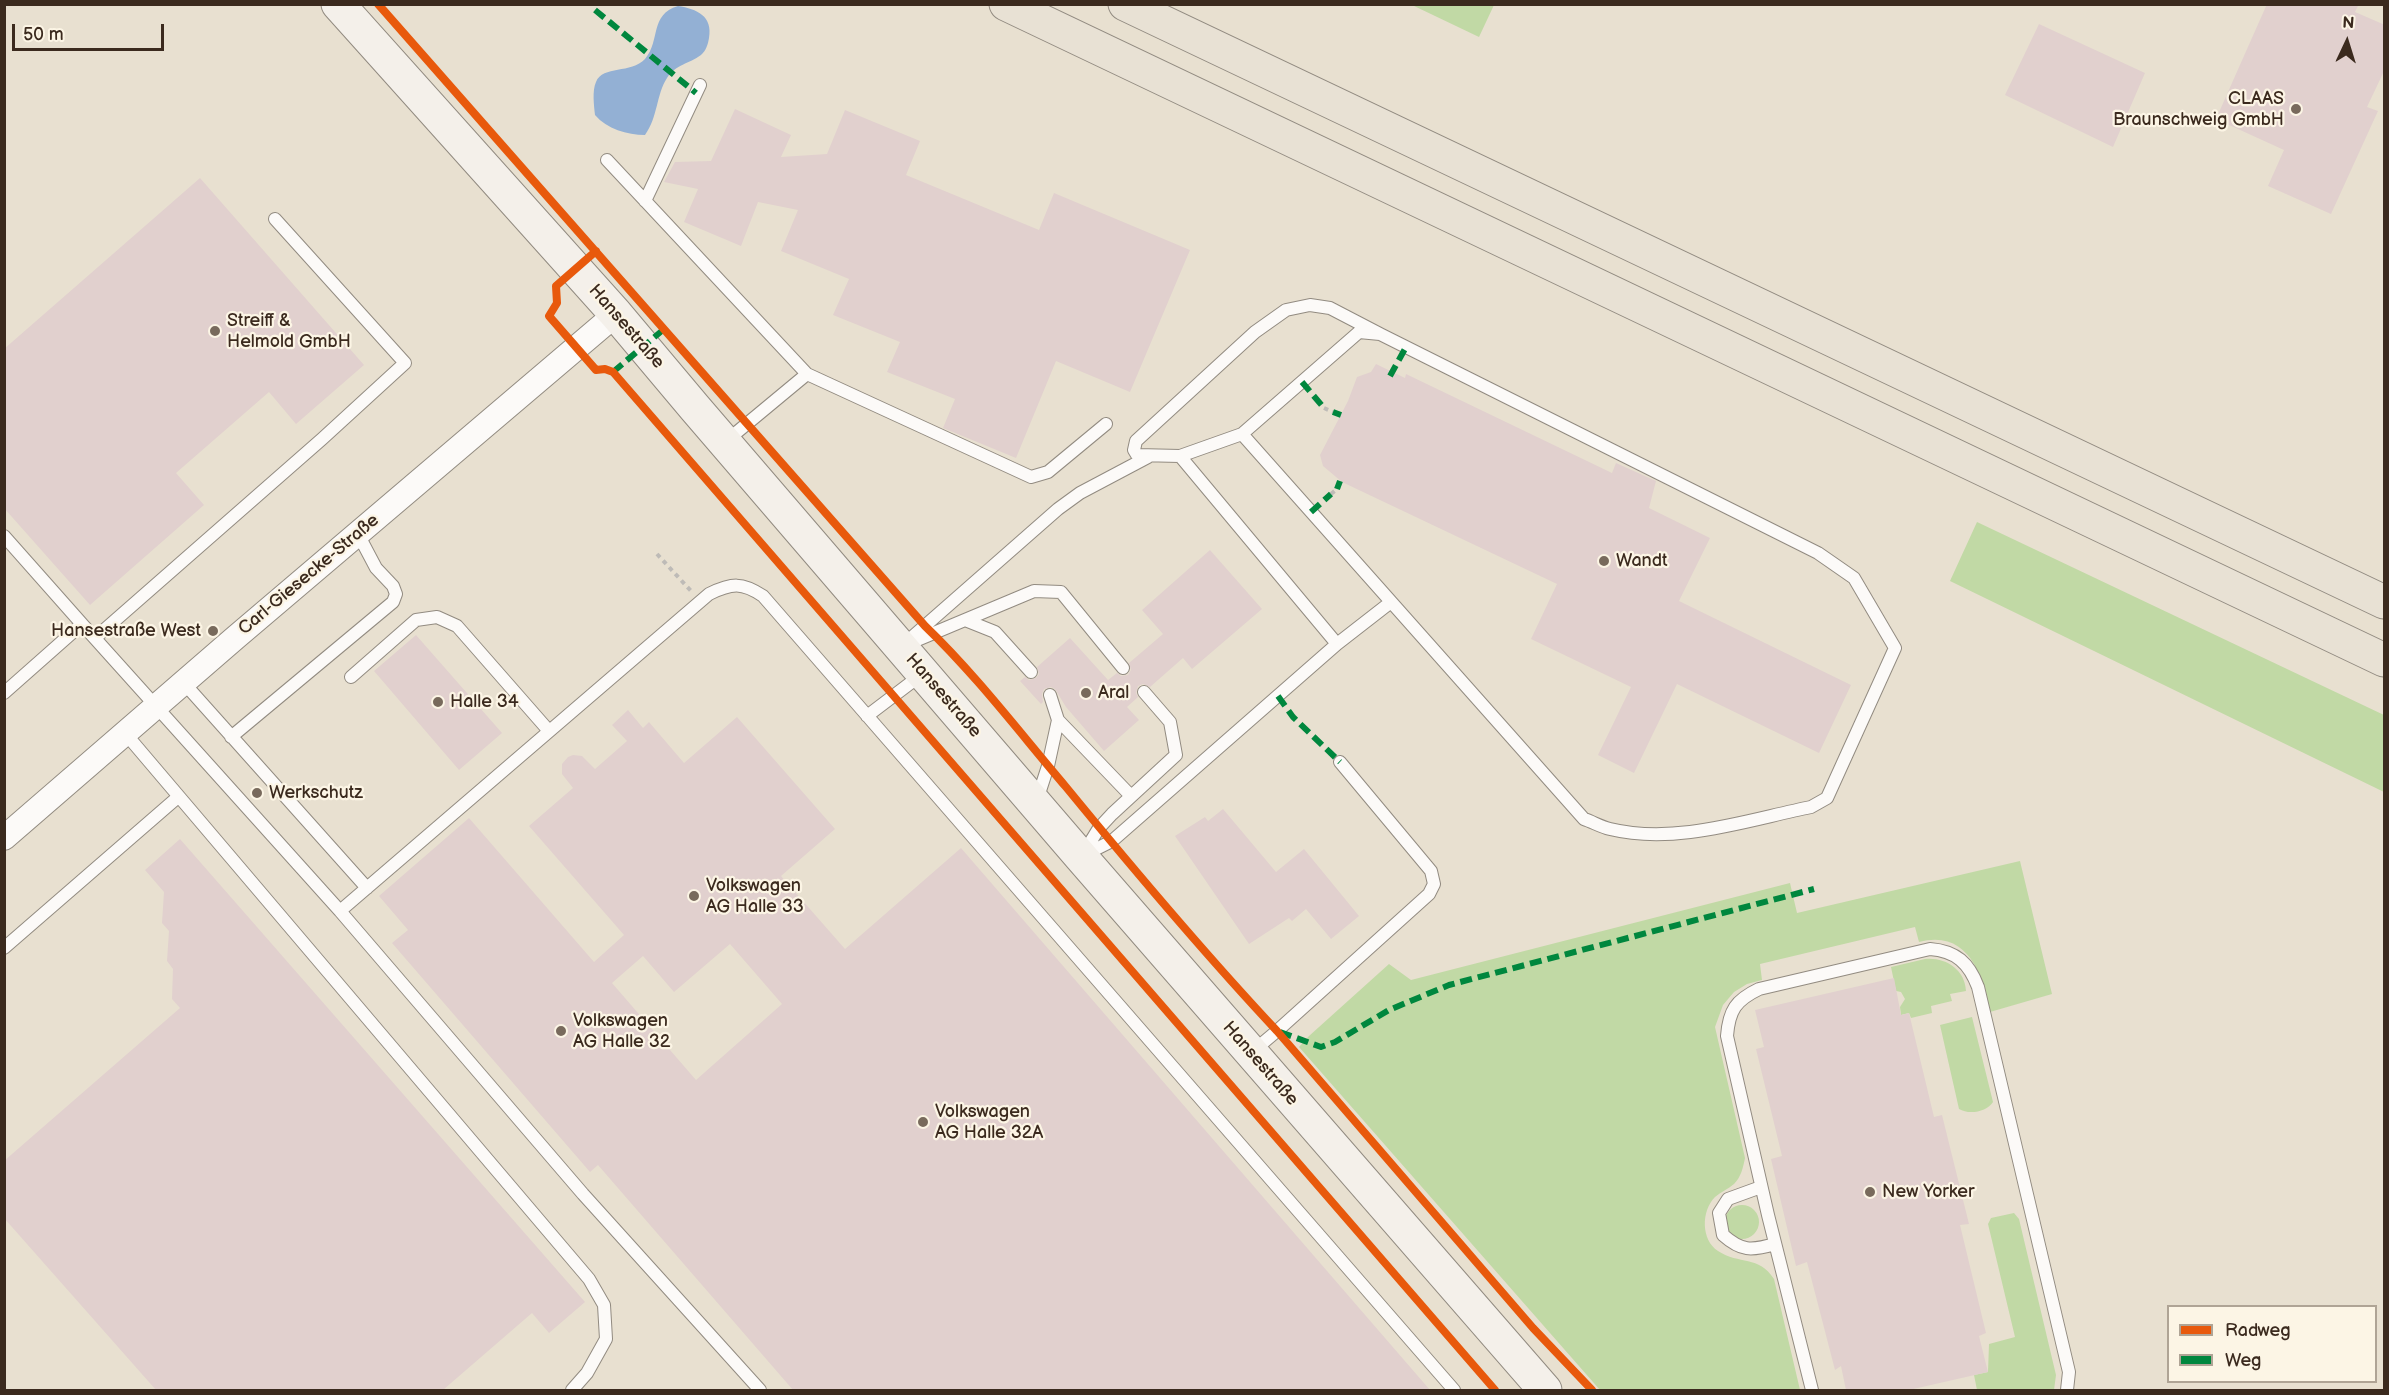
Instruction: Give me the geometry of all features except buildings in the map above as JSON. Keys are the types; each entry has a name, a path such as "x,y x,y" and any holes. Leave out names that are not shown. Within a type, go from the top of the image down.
{"highway":[{"path":"1006,4 2385,660"},
{"path":"1125,4 2385,602"}],"main road":[{"name":"Hansestraße","path":"338,4 616,314 724,443 1081,857 1545,1390"}],"street":[{"name":"Carl-Giesecke-Straße","path":"4,838 183,682 616,314"}],"lane":[{"path":"645,201 700,85"},
{"path":"607,160 807,374 1031,477 1048,472 1106,424"},
{"path":"95,638 405,363 275,219"},
{"path":"1242,434 1584,819 1610,829 1652,834 1686,833 1811,807 1827,798 1895,648 1854,578 1818,553 1330,308 1310,305 1286,310 1255,332 1136,441 1134,450 1137,455 1149,457 1180,456 1242,434 1359,332 1380,334"},
{"path":"724,443 807,374"},
{"path":"1180,456 1337,645"},
{"path":"901,647 1058,509 1080,493 1149,457"},
{"path":"231,737 393,602 396,594 393,586 376,568 358,534"},
{"path":"4,536 340,911 583,1194 760,1390"},
{"path":"340,911 683,614 725,586 739,585 752,589 763,596 1454,1390"},
{"path":"901,647 1034,591 1061,592 1123,668"},
{"path":"1081,857 1112,841 1337,645 1390,602"},
{"path":"351,677 416,620 437,617 457,626 549,731"},
{"path":"965,620 995,632 1031,672"},
{"path":"4,693 82,624"},
{"path":"867,716 923,673"},
{"path":"183,682 367,888"},
{"path":"1081,857 1099,828 1176,754 1170,722 1144,692"},
{"path":"1050,695 1058,720 1131,796"},
{"path":"1036,804 1048,766 1058,720"},
{"path":"125,733 589,1279 604,1305 606,1339 587,1374 572,1390"},
{"path":"1251,1053 1429,894 1434,884 1431,872 1340,762"},
{"path":"4,948 178,797"},
{"path":"1812,1390 1761,1186 1727,1036 1728,1021 1735,1006 1744,997 1771,987 1930,949 1953,954 1964,961 1978,987 2069,1372 2067,1390"},
{"path":"1761,1186 1728,1199 1719,1213 1723,1235 1737,1247 1761,1248 1775,1244"}],"path":[{"path":"1324,408 1333,412"},
{"path":"1331,494 1337,489"},
{"path":"657,554 700,601"}],"green space":[{"path":"1412,5 1494,5 1479,37"},
{"path":"1977,522 2384,715 2384,792 1950,581"},
{"path":"2020,861 2052,994 1990,1012 1983,984 1970,958 1950,942 1936,940 1919,942 1915,927 1760,964 1762,980 1747,984 1734,992 1723,1005 1715,1027 1745,1158 1736,1181 1710,1203 1705,1217 1706,1233 1712,1246 1718,1251 1762,1266 1774,1279 1800,1390 1600,1390 1299,1047 1389,964 1411,980 1790,883 1797,913"},
{"path":"1925,959 1940,960 1953,966 1962,976 1966,991 1950,994 1952,1001 1931,1006 1932,1013 1911,1018 1909,1013 1901,1015 1900,1007 1905,999 1901,992 1896,991 1891,967"},
{"path":"1972,1017 1993,1102 1987,1108 1973,1112 1959,1109 1940,1025"},
{"path":"1742,1205 1754,1210 1759,1222 1754,1234 1742,1239 1730,1234 1725,1222 1730,1210"},
{"path":"2014,1213 2019,1219 2056,1375 2054,1390 1977,1390 1974,1375 1988,1372 1989,1344 2015,1337 1988,1224 1991,1218"}],"water":[{"path":"678,6 697,12 709,24 708,43 704,51 674,70 667,78 645,135 631,134 605,124 595,115 596,82 605,73 632,67 645,59 650,52 663,15"}],"marked path":[{"path":"595,10 696,93"},
{"path":"613,372 664,329"},
{"path":"1390,376 1406,347"},
{"path":"1302,382 1324,408"},
{"path":"1333,412 1341,415"},
{"path":"1337,489 1340,481"},
{"path":"1311,512 1331,494"},
{"path":"1278,696 1293,717 1340,762"},
{"path":"1280,1032 1321,1047 1335,1042 1389,1010 1449,985 1814,889"}],"cycle path":[{"path":"378,4 925,626 980,684 1143,880 1277,1031 1533,1328 1592,1390"},
{"path":"596,251 556,286 557,303 549,316 596,370 605,369 613,372 1495,1390"}],"place":[{"name":"CLAAS Braunschweig GmbH","path":"2296,109"},
{"name":"Streiff & Helmold GmbH","path":"215,331"},
{"name":"Wandt","path":"1604,561"},
{"name":"Hansestraße West","path":"213,631"},
{"name":"Aral","path":"1086,693"},
{"name":"Halle 34","path":"438,702"},
{"name":"Werkschutz","path":"257,793"},
{"name":"Volkswagen AG Halle 33","path":"694,896"},
{"name":"Volkswagen AG Halle 32","path":"561,1031"},
{"name":"Volkswagen AG Halle 32A","path":"923,1122"},
{"name":"New Yorker","path":"1870,1192"}]}
